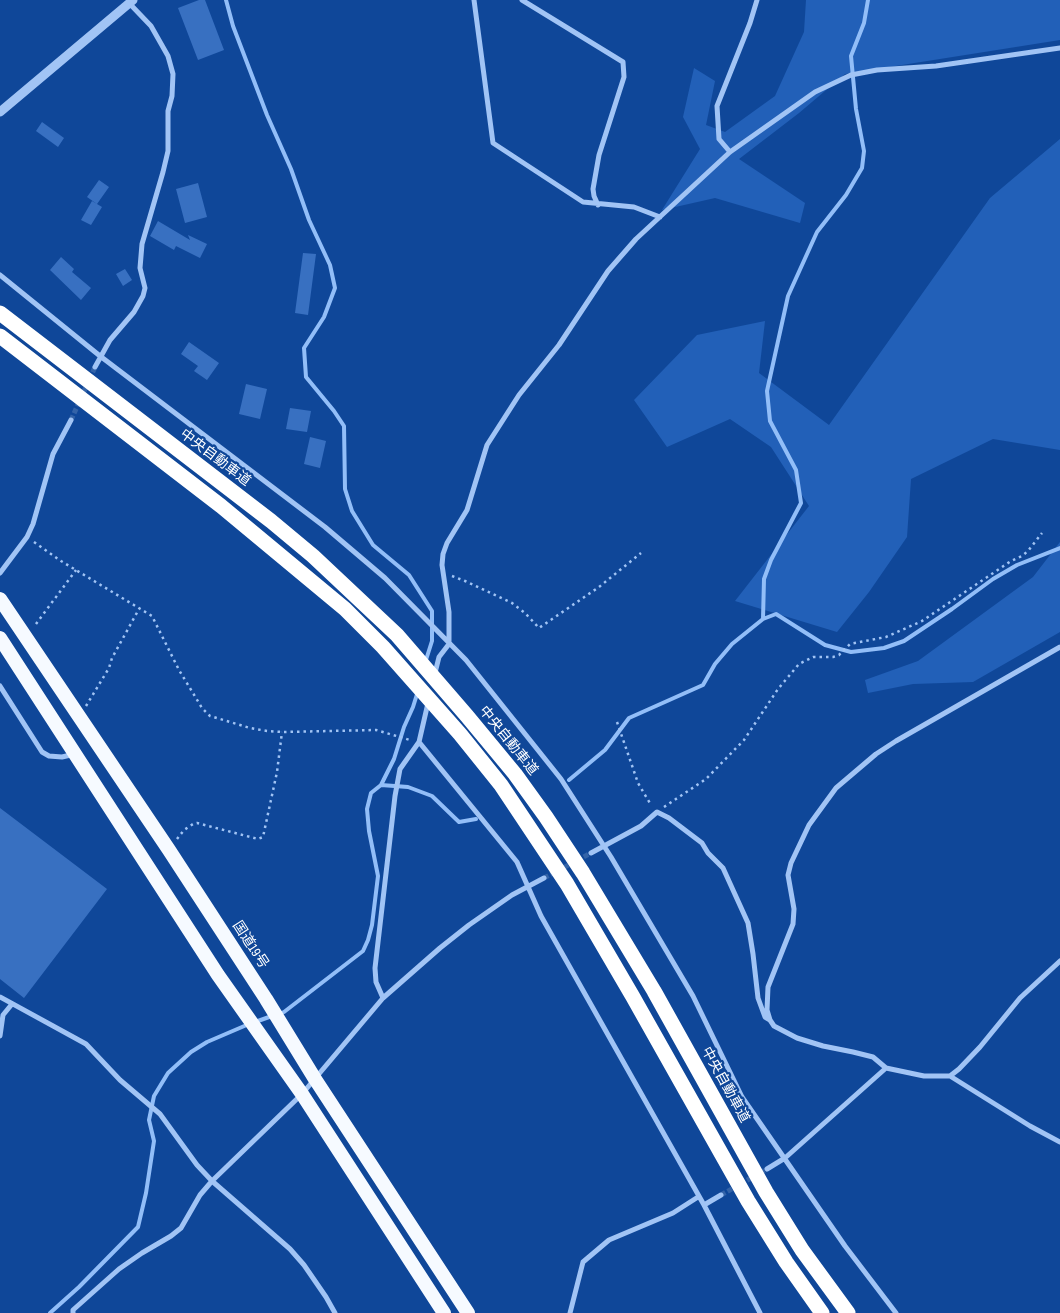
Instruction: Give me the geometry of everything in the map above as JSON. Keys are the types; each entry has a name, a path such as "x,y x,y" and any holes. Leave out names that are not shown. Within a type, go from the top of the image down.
{"highway":[{"name":"中央自動車道","path":"0,313 271,521 313,556 397,635 468,716 515,774 583,873 654,991 766,1192 802,1250 848,1313"},
{"path":"0,336 221,506 345,609 383,648 460,734 501,785 567,884 748,1202 786,1262 822,1313"},
{"name":"国道19号","path":"0,599 167,847 266,999 315,1080 468,1313"},
{"path":"0,638 218,975 302,1094 444,1313"}],"street":[{"path":"474,0 493,143 583,202 598,205 634,207 660,217"},
{"path":"522,0 623,62 624,77 599,155 593,189 598,205"},
{"path":"730,152 719,139 717,106 750,23 756,0"},
{"path":"0,112 131,2 151,26 168,56 173,74 172,96 168,111 168,151 142,244 140,268 145,288 144,296 134,312 110,340 95,367"},
{"path":"432,686 439,657 449,644 449,612 443,577 443,554 447,542 467,510 487,445 519,396 559,345 608,271 636,239 730,152 816,92 851,75 877,70 936,66 1060,48"},
{"path":"0,274 100,356 325,526 385,578 466,660 561,779 647,917 693,996 742,1097 845,1246 896,1313"},
{"path":"0,573 27,537 40,501 44,480 53,454 71,420"},
{"path":"1060,647 896,741 876,754 836,788 809,825 791,863 788,875 794,909 793,924 768,987 767,1010 774,1026 797,1038 873,1057 886,1068 924,1076 950,1076 1030,1126 1060,1142"},
{"path":"0,686 42,752 49,756 62,757 76,754"},
{"path":"383,998 376,982 375,968 395,796 400,769 419,742 430,695"},
{"path":"419,742 517,862 541,916 704,1205 760,1313"},
{"path":"591,853 641,826 658,812 702,843 708,853 723,868 748,923 758,998 765,1017 770,1020"},
{"path":"72,1312 119,1269 181,1228 200,1195 212,1181 302,1094 383,998 469,925 512,895 544,878"},
{"path":"950,1076 980,1047 1020,998 1060,961"},
{"path":"0,997 86,1044 132,1091 160,1114 196,1165 290,1249 304,1265 326,1297 334,1313"},
{"path":"0,1036 3,1016 12,1004"},
{"path":"767,1169 785,1158 886,1068"},
{"path":"704,1205 721,1195"},
{"path":"570,1313 583,1262 609,1240 672,1213 698,1196"}],"path":[{"path":"617,722 638,783 651,806 658,812 706,779 744,740 778,689 799,664 814,656 828,657 839,655 850,644 886,637 922,621 1011,560 1022,556 1042,532"},
{"path":"27,537 61,561 152,616 179,670 206,712 216,719 250,728 282,732 376,730 412,740"},
{"path":"443,577 450,576 465,581 512,603 539,628 598,587 641,553"},
{"path":"36,624 76,570"},
{"path":"77,712 87,705 109,668 112,658 139,609"},
{"path":"167,847 175,842 188,827 197,823 258,839 263,837 277,772 282,732"}],"shaded area":[{"path":"806,0 1060,0 1060,40 845,74 799,113 739,159 805,203 800,223 715,198 662,210 700,149 683,117 694,68 715,81 706,125 725,132 775,96 804,32"},
{"path":"1060,139 1060,450 993,439 911,479 907,537 869,592 837,632 735,601 809,506 771,447 730,419 667,447 634,400 697,335 765,321 759,373 829,425 990,198"},
{"path":"1060,542 1060,632 973,682 913,684 868,693 865,680 918,661 1033,577"}],"building":[{"path":"199,0 205,0 224,50 198,60 178,8"},
{"path":"42,122 64,138 58,147 36,131"},
{"path":"99,180 109,187 97,204 87,197"},
{"path":"198,183 207,217 185,223 176,189"},
{"path":"92,201 102,207 91,225 81,220"},
{"path":"158,221 190,240 188,235 207,244 200,258 176,246 174,250 150,236"},
{"path":"303,253 316,254 308,315 295,313"},
{"path":"61,257 74,269 72,272 91,288 81,300 50,270"},
{"path":"125,269 132,280 123,286 116,274"},
{"path":"189,342 219,363 207,380 194,371 198,366 181,354"},
{"path":"246,384 267,389 260,419 239,414"},
{"path":"290,408 311,411 307,432 286,429"},
{"path":"310,437 326,441 320,468 304,464"},
{"path":"0,808 107,889 24,998 0,979"}],"waterway":[{"path":"226,0 233,26 267,115 291,169 309,220 330,265 335,288 324,317 304,348 306,377 344,426 345,489 352,511 373,545 409,575 432,611 432,641 425,663"},
{"path":"763,619 764,579 771,560 801,503 796,470 770,421 767,391 788,296 817,232 846,195 862,168 864,151 856,109 851,56 864,23 868,0"},
{"path":"569,780 605,750 629,718 703,685 715,664 732,644 763,619 776,614 825,645 851,652 884,648 904,641 993,579 1017,565 1060,548"},
{"path":"279,1014 363,951 368,940 372,925 378,876 369,831 367,809 371,793 381,785 394,759 418,691"},
{"path":"381,785 408,787 432,796 459,822 476,819"},
{"path":"255,1022 272,1016"},
{"path":"50,1313 79,1287 138,1227 146,1193 154,1141 149,1120 154,1096 168,1073 191,1052 207,1042 249,1024"}],"tunnel":[{"path":"71,420 95,367"},
{"path":"544,878 591,853"},
{"path":"721,1195 767,1169"}]}
